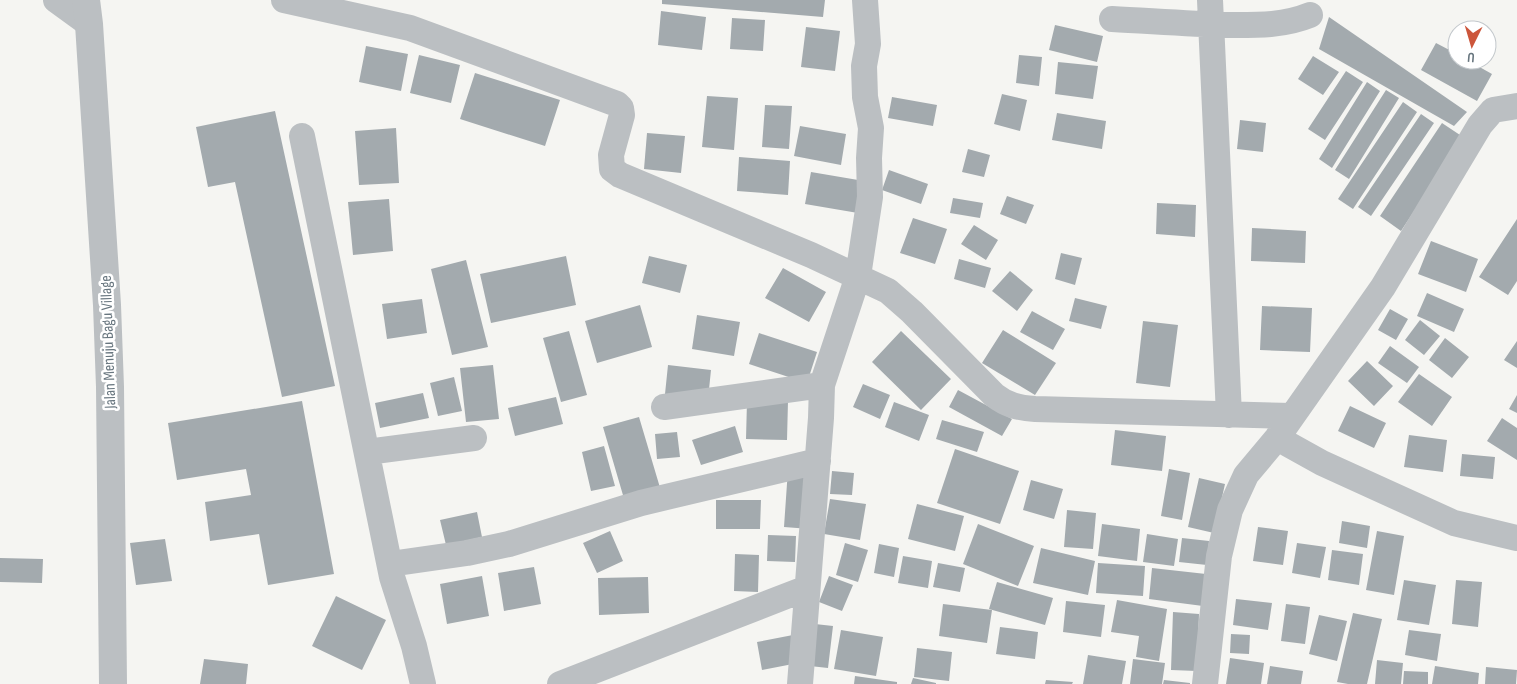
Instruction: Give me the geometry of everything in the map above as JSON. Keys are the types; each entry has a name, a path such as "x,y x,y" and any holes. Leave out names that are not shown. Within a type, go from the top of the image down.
{"street":[{"path":"56,0 87,9"},
{"path":"284,0 410,28 617,104 622,108 622,115 611,155 612,170 888,290 901,300 1003,403 1035,409 1229,415 1284,428 1322,463 1454,523 1517,538"},
{"path":"800,684 818,460 822,385 858,276 870,197 869,158 871,128 865,97 864,66 868,44 865,0"},
{"name":"Jalan Menuju Bagu Village","path":"87,9 106,295 110,387 113,684"},
{"path":"1211,12 1229,415"},
{"path":"1112,19 1211,12 1265,25 1290,22 1310,15"},
{"path":"1205,684 1219,556 1230,510 1246,475 1284,428 1383,287 1480,125 1493,110 1517,106"},
{"path":"302,136 392,577 414,646 423,684"},
{"path":"664,408 822,385"},
{"path":"367,452 474,438"},
{"path":"390,564 467,553 509,544 641,504 818,460"},
{"path":"560,684 808,588"}],"building":[{"path":"662,0 825,0 823,17 662,4"},
{"path":"661,11 706,17 702,50 658,45"},
{"path":"1329,17 1467,112 1454,126 1319,49"},
{"path":"732,18 765,20 763,51 730,49"},
{"path":"1055,25 1103,36 1097,62 1049,50"},
{"path":"806,27 840,31 835,71 801,67"},
{"path":"1436,43 1447,49 1447,70 1485,70 1492,74 1477,101 1421,70"},
{"path":"366,46 408,54 401,91 359,82"},
{"path":"419,55 460,65 451,103 410,93"},
{"path":"1019,55 1042,57 1039,86 1016,83"},
{"path":"1313,56 1339,72 1323,95 1298,79"},
{"path":"1058,62 1098,66 1093,99 1055,94"},
{"path":"1346,71 1363,82 1325,140 1308,129"},
{"path":"475,73 560,100 545,146 460,119"},
{"path":"1367,82 1380,91 1332,168 1319,159"},
{"path":"1386,90 1399,98 1349,179 1335,170"},
{"path":"1002,94 1027,100 1020,131 994,124"},
{"path":"707,96 738,98 734,150 702,147"},
{"path":"892,97 937,105 933,126 888,118"},
{"path":"1403,102 1417,112 1353,209 1338,199"},
{"path":"765,105 792,106 789,149 762,147"},
{"path":"275,111 335,386 282,397 235,182 208,187 196,127"},
{"path":"1057,113 1106,121 1102,149 1052,140"},
{"path":"1421,114 1434,123 1371,216 1358,207"},
{"path":"1240,120 1266,123 1263,152 1237,149"},
{"path":"1442,123 1463,137 1401,231 1380,216"},
{"path":"800,126 846,134 841,165 794,156"},
{"path":"396,128 399,183 359,185 355,131"},
{"path":"647,133 685,136 681,173 644,169"},
{"path":"968,149 990,155 984,177 962,172"},
{"path":"739,157 790,161 788,195 737,191"},
{"path":"889,170 928,184 921,204 882,190"},
{"path":"811,172 864,181 858,213 805,204"},
{"path":"1007,196 1034,205 1026,224 1000,214"},
{"path":"953,198 983,203 980,218 950,213"},
{"path":"389,199 393,251 353,255 348,202"},
{"path":"1157,203 1196,205 1195,237 1156,234"},
{"path":"913,218 947,229 935,264 900,253"},
{"path":"1517,219 1517,281 1508,295 1479,277"},
{"path":"974,225 998,240 986,260 961,244"},
{"path":"1252,228 1306,231 1305,263 1251,261"},
{"path":"1431,241 1478,259 1466,292 1418,274"},
{"path":"1061,253 1082,258 1075,285 1055,279"},
{"path":"566,256 576,305 491,323 480,274"},
{"path":"649,256 687,265 680,293 642,283"},
{"path":"959,259 991,268 985,288 954,279"},
{"path":"466,260 488,347 452,355 431,269"},
{"path":"783,268 826,292 809,322 765,298"},
{"path":"1010,271 1033,290 1017,311 992,291"},
{"path":"1427,293 1464,309 1454,332 1417,316"},
{"path":"1075,298 1107,306 1101,329 1069,321"},
{"path":"422,299 427,333 387,339 382,304"},
{"path":"640,305 652,347 597,363 585,321"},
{"path":"1262,306 1312,308 1310,352 1260,350"},
{"path":"1390,309 1408,319 1396,340 1378,330"},
{"path":"1032,311 1065,329 1053,350 1020,332"},
{"path":"697,315 740,322 734,356 692,349"},
{"path":"1420,320 1440,336 1424,355 1405,340"},
{"path":"1143,321 1178,325 1170,387 1136,383"},
{"path":"1003,330 1056,363 1035,395 982,363"},
{"path":"569,331 587,395 561,402 543,338"},
{"path":"901,331 951,379 921,410 872,362"},
{"path":"759,333 817,352 807,383 749,364"},
{"path":"1445,338 1469,357 1452,378 1429,360"},
{"path":"1517,341 1517,368 1504,360"},
{"path":"1390,346 1419,367 1407,383 1378,363"},
{"path":"1367,361 1393,386 1374,406 1348,381"},
{"path":"493,365 499,419 466,422 460,368"},
{"path":"668,365 711,370 708,399 665,394"},
{"path":"1419,374 1452,397 1432,426 1398,402"},
{"path":"454,377 462,411 438,416 430,383"},
{"path":"863,384 890,395 880,419 853,407"},
{"path":"958,390 1012,419 1002,436 949,407"},
{"path":"423,393 429,418 380,428 375,403"},
{"path":"1517,395 1517,413 1509,409"},
{"path":"556,397 563,424 515,436 508,408"},
{"path":"302,401 334,574 268,585 259,534 210,541 205,502 251,495 246,469 177,480 168,423"},
{"path":"747,401 788,401 787,440 746,439"},
{"path":"894,402 929,415 919,441 885,427"},
{"path":"1350,406 1386,423 1374,448 1338,431"},
{"path":"639,417 661,491 625,502 603,427"},
{"path":"1502,418 1517,428 1517,460 1487,441"},
{"path":"942,420 984,432 977,452 936,439"},
{"path":"735,426 743,452 701,465 692,440"},
{"path":"1115,430 1166,436 1162,471 1111,465"},
{"path":"677,432 680,457 657,459 655,434"},
{"path":"1409,435 1447,440 1443,472 1404,467"},
{"path":"604,446 615,486 591,491 582,452"},
{"path":"955,449 1019,471 1000,524 937,503"},
{"path":"1462,454 1495,457 1493,479 1460,476"},
{"path":"788,469 814,471 810,529 784,527"},
{"path":"1169,469 1190,473 1182,520 1161,516"},
{"path":"832,471 854,473 852,495 830,494"},
{"path":"1199,478 1225,484 1214,533 1188,527"},
{"path":"1031,480 1063,489 1054,519 1023,510"},
{"path":"830,499 866,504 860,540 824,534"},
{"path":"716,500 761,500 760,529 716,529"},
{"path":"917,504 964,516 955,551 908,539"},
{"path":"1067,510 1096,513 1093,549 1064,547"},
{"path":"477,512 482,537 446,545 440,520"},
{"path":"1342,521 1370,526 1367,548 1339,543"},
{"path":"978,524 1034,546 1018,586 963,564"},
{"path":"1102,524 1140,529 1137,561 1098,556"},
{"path":"1258,527 1288,531 1283,565 1253,561"},
{"path":"610,531 623,561 597,573 583,543"},
{"path":"1377,531 1404,536 1394,595 1366,590"},
{"path":"1147,534 1178,539 1174,566 1143,562"},
{"path":"768,535 796,536 795,562 767,561"},
{"path":"1182,538 1209,541 1207,565 1179,562"},
{"path":"165,539 172,581 136,585 130,543"},
{"path":"845,543 868,550 858,582 836,575"},
{"path":"1297,543 1326,547 1320,578 1292,573"},
{"path":"879,544 899,548 894,577 874,573"},
{"path":"1041,548 1095,561 1088,595 1033,583"},
{"path":"1332,550 1363,554 1359,585 1328,580"},
{"path":"735,554 759,555 758,592 734,591"},
{"path":"903,556 932,561 928,588 898,583"},
{"path":"0,558 43,559 42,583 0,582"},
{"path":"938,563 965,568 960,592 933,587"},
{"path":"1098,563 1145,566 1143,596 1096,593"},
{"path":"534,567 541,604 504,611 498,573"},
{"path":"1152,568 1206,574 1203,606 1149,599"},
{"path":"482,576 489,616 447,624 440,584"},
{"path":"829,576 853,585 842,611 819,602"},
{"path":"648,577 649,613 599,615 598,578"},
{"path":"1404,580 1436,585 1429,625 1397,620"},
{"path":"1456,580 1482,582 1478,627 1452,624"},
{"path":"997,582 1053,598 1045,625 989,609"},
{"path":"336,596 386,620 362,670 312,646"},
{"path":"1236,599 1272,603 1268,630 1233,625"},
{"path":"1117,600 1167,609 1159,661 1136,657 1139,636 1111,632"},
{"path":"1066,601 1105,605 1101,637 1063,632"},
{"path":"943,604 992,610 987,643 939,636"},
{"path":"1286,604 1310,607 1305,644 1281,641"},
{"path":"1173,612 1199,614 1197,671 1171,670"},
{"path":"1353,613 1382,619 1367,684 1337,682"},
{"path":"1319,615 1347,621 1337,661 1309,654"},
{"path":"815,624 833,626 828,668 810,666"},
{"path":"1000,627 1038,632 1035,659 996,654"},
{"path":"841,630 883,637 876,676 834,669"},
{"path":"1409,630 1441,634 1437,661 1405,655"},
{"path":"1231,634 1250,635 1249,654 1230,653"},
{"path":"793,635 798,663 762,670 757,642"},
{"path":"917,648 952,652 949,681 914,677"},
{"path":"1088,655 1126,661 1122,684 1083,684"},
{"path":"1230,658 1264,663 1261,684 1226,684"},
{"path":"204,659 248,664 246,684 200,684"},
{"path":"1133,659 1165,663 1162,684 1130,684"},
{"path":"1377,660 1403,663 1401,684 1375,684"},
{"path":"1270,666 1303,671 1301,684 1267,684"},
{"path":"1435,666 1479,673 1478,684 1432,684"},
{"path":"1486,667 1517,670 1516,684 1485,684"},
{"path":"1404,671 1428,672 1428,684 1403,684"},
{"path":"855,676 897,682 897,684 854,684"},
{"path":"913,678 936,683 936,684 911,684"},
{"path":"1046,680 1073,682 1072,684 1045,684"},
{"path":"1164,680 1190,683 1190,684 1163,684"}]}
